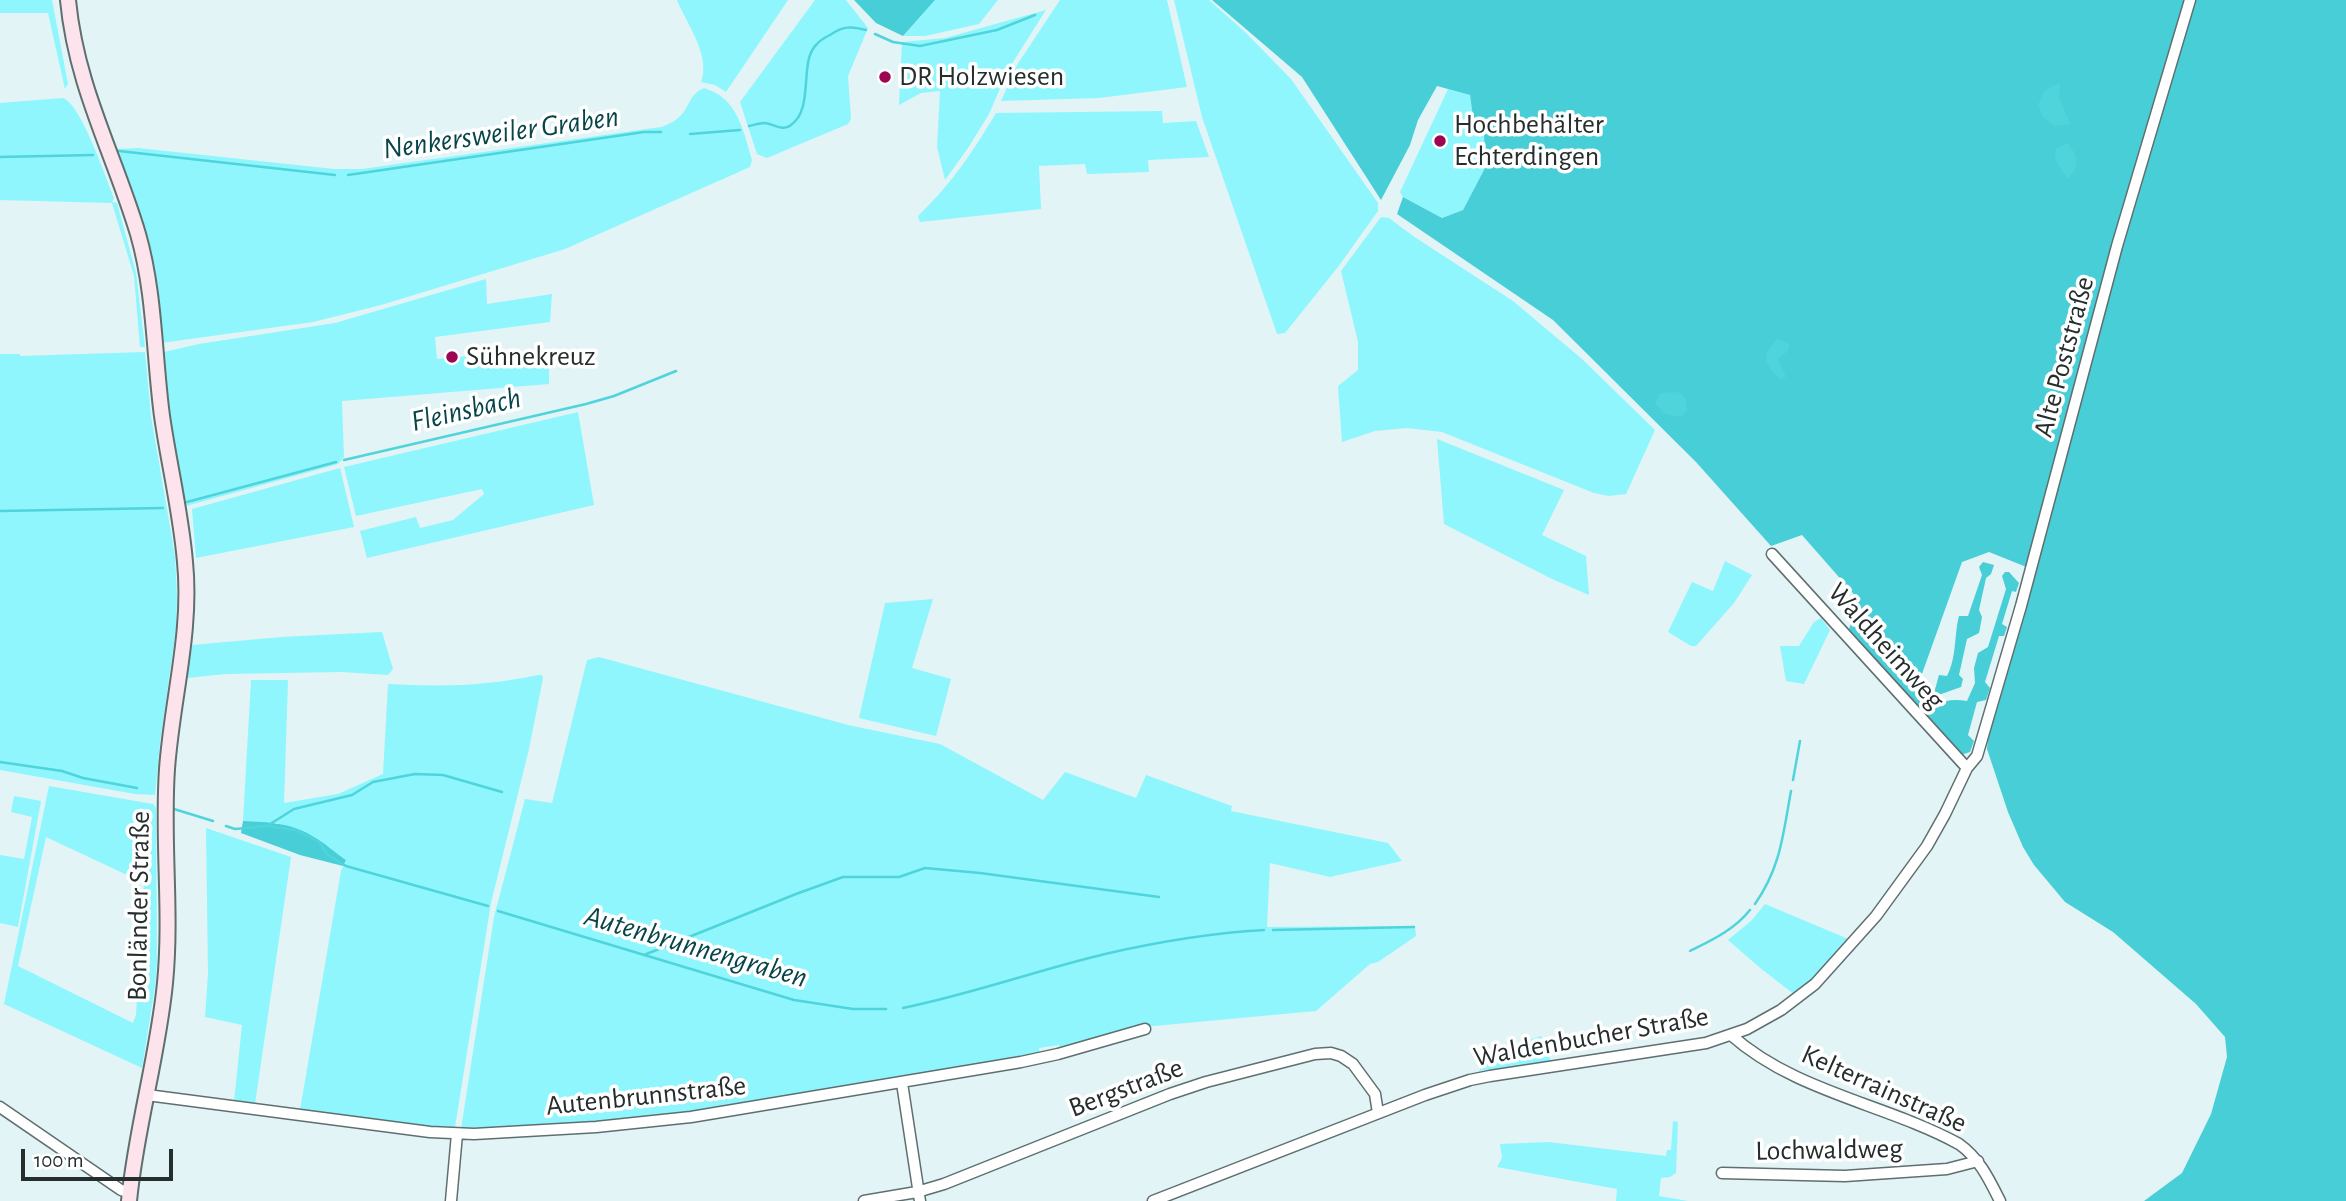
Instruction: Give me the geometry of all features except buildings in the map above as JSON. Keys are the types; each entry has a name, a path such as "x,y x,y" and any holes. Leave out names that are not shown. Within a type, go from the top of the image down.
{"street":[{"name":"Bonländer Straße","path":"68,0 83,81 138,236 148,289 162,416 178,508 188,595 186,633 170,736 166,801 166,972 130,1197"},
{"name":"Alte Poststraße","path":"1985,727 2021,606 2117,246 2190,0"},
{"name":"Waldheimweg","path":"1772,554 1966,768"},
{"name":"Waldenbucher Straße","path":"1153,1201 1470,1080 1691,1046 1731,1035 1764,1020 1815,984 1860,937 1927,846 1966,768 1977,756 1985,727"},
{"name":"Autenbrunnstraße","path":"147,1095 457,1134 596,1127 691,1117 902,1083 1058,1054 1145,1029"},
{"name":"Kelterrainstraße","path":"1731,1035 1786,1072 1947,1138 1969,1151 1978,1161 2000,1201"},
{"name":"Bergstraße","path":"864,1201 919,1196 1170,1094 1219,1078 1315,1054 1340,1056 1353,1064 1375,1094 1378,1113"},
{"path":"902,1083 919,1196"},
{"path":"0,1107 130,1197"},
{"path":"451,1201 457,1134"},
{"name":"Lochwaldweg","path":"1722,1173 1845,1176 1947,1169 1978,1161"}],"shaded area":[{"path":"0,0 52,0 68,84 65,89 48,13 0,13"},
{"path":"677,0 788,0 726,92 715,85 701,82 703,61"},
{"path":"815,0 846,0 868,28 848,76 851,119 848,124 767,158 757,154 740,102"},
{"path":"854,0 935,0 903,36 876,23"},
{"path":"935,0 998,0 979,24 925,36 903,36"},
{"path":"1060,0 1167,0 1187,87 1099,98 1001,101 1017,65"},
{"path":"1174,0 1209,0 1245,32 1291,79 1378,203 1378,211 1338,267 1285,333 1277,334 1202,117"},
{"path":"1212,0 2346,0 2346,1201 2144,1201 2182,1173 2211,1114 2227,1057 2225,1037 2196,1004 2113,932 2065,902 2034,865 2008,812 1987,749 1989,726 2034,570 1989,552 1962,562 1918,685 1923,696 1920,710 1849,629 1859,600 1802,535 1771,546 1696,462 1553,320 1397,214 1403,197 1442,218 1463,210 1485,168 1484,131 1473,117 1470,95 1437,86 1381,200 1302,77"},
{"path":"1046,10 1008,70 989,114 945,180 937,147 940,91 921,93 899,105 902,42 945,38"},
{"path":"2060,83 2059,97 2070,124 2055,126 2043,117 2038,105 2045,90"},
{"path":"704,88 725,99 732,107 752,160 750,167 565,249 381,305 313,322 161,343 114,154 118,149 138,148 334,169 362,169 661,127 678,118 693,96"},
{"path":"1448,89 1470,95 1473,116 1484,131 1485,168 1463,210 1442,218 1403,197 1400,192"},
{"path":"63,98 70,103 85,127 114,198 112,202 117,203 136,273 145,347 140,347 134,276 112,203 0,200 0,103"},
{"path":"1162,111 1163,123 1196,121 1209,157 1148,160 1149,172 1087,174 1085,164 1039,166 1041,209 920,222 918,216 961,167 996,113"},
{"path":"2067,143 2076,157 2076,166 2067,179 2055,159 2056,149"},
{"path":"1381,217 1389,218 1513,301 1582,359 1655,430 1626,494 1609,496 1594,493 1442,432 1407,428 1375,431 1342,442 1338,386 1358,370 1358,342 1341,271"},
{"path":"486,279 487,304 552,294 550,322 435,337 437,359 549,348 549,384 342,401 344,457 338,464 186,506 182,502 161,356 164,352 335,323"},
{"path":"1778,339 1789,344 1788,351 1778,359 1786,377 1781,380 1766,360 1768,350"},
{"path":"145,352 151,416 175,556 177,597 176,629 155,795 135,794 0,770 0,354 20,356"},
{"path":"1677,392 1685,397 1687,410 1681,417 1665,414 1655,403 1660,393"},
{"path":"578,412 594,505 367,558 360,531 416,517 420,528 453,520 484,494 482,489 356,516 344,467"},
{"path":"1437,439 1564,490 1542,535 1586,556 1589,595 1444,524"},
{"path":"340,468 354,527 196,558 192,509"},
{"path":"1725,561 1752,575 1734,603 1696,646 1691,646 1668,632 1692,582 1713,591"},
{"path":"1983,562 1994,565 1991,574 1986,578 1979,610 1982,617 1979,633 1967,639 1959,675 1963,679 1961,687 1933,697 1939,675 1947,676 1950,669 1959,616 1968,616 1982,575 1979,567"},
{"path":"2009,572 2019,583 2016,592 2012,591 2002,624 2007,627 2004,636 1999,636 1985,682 1990,688 1986,700 1977,702 1968,735 1974,741 1970,752 1961,755 1926,718 1938,704 1954,700 1967,701 1975,683 1974,668 1978,653 1988,647 2006,589 2002,576"},
{"path":"933,599 912,668 951,679 936,736 859,718 885,603"},
{"path":"1821,618 1830,630 1804,684 1786,681 1780,646 1799,646 1814,622"},
{"path":"382,632 393,669 388,675 341,672 226,674 187,678 192,645"},
{"path":"599,657 848,725 940,744 1043,800 1065,772 1136,798 1146,775 1232,806 1231,811 1388,843 1402,861 1330,877 1270,863 1267,927 1415,926 1416,936 1378,962 1370,964 1316,1011 1143,1027 1061,1051 1059,1045 1039,1048 1040,1055 746,1105 673,1115 546,1126 461,1129 494,917 525,799 552,803 587,660"},
{"path":"538,675 543,678 529,749 491,903 455,1127 451,1130 300,1110 341,871 346,860 277,823 243,821 251,680 288,680 284,803 338,794 383,774 388,684 463,685"},
{"path":"49,786 153,804 156,808 157,962 142,1068 4,1004","holes":["46,837 144,883 136,1015 133,1023 18,966"]},
{"path":"14,796 41,801 18,927 0,923 0,855 24,859 32,817 11,812"},
{"path":"243,821 289,826 306,832 346,860 343,866 300,855 241,833"},
{"path":"206,828 291,857 255,1104 234,1102 242,1025 205,1017 208,974"},
{"path":"1765,904 1853,941 1795,995 1728,940 1751,921"},
{"path":"1541,1036 1551,1061 1479,1071 1498,1053"},
{"path":"1673,1121 1678,1122 1676,1173 1661,1178 1659,1196 1688,1201 1616,1201 1617,1189 1497,1167 1502,1158 1500,1144 1548,1142 1666,1156 1667,1150 1671,1150"}],"waterway":[{"name":"Nenkersweiler Graben","path":"875,34 893,42 920,46 997,30 1035,15"},
{"name":"Nenkersweiler Graben","path":"749,126 765,123 785,128 791,125 803,108 808,61 817,44 843,28 866,30"},
{"name":"Nenkersweiler Graben","path":"690,134 740,130"},
{"name":"Nenkersweiler Graben","path":"348,175 644,132 661,132"},
{"name":"Nenkersweiler Graben","path":"119,151 335,175"},
{"name":"Nenkersweiler Graben","path":"0,157 93,155"},
{"name":"Fleinsbach","path":"344,460 586,404 614,396 676,371"},
{"name":"Fleinsbach","path":"187,502 336,462"},
{"name":"Fleinsbach","path":"0,511 163,508"},
{"path":"1793,780 1800,741"},
{"name":"Autenbrunnengraben","path":"0,762 62,771 83,778 137,788"},
{"path":"267,826 294,809 352,795 373,782 415,774 443,775 502,792"},
{"path":"1755,904 1776,863 1791,791"},
{"name":"Autenbrunnengraben","path":"174,809 213,821"},
{"name":"Autenbrunnengraben","path":"226,826 235,829 267,826 296,830 319,842 328,855 346,866 488,906"},
{"path":"644,955 843,877 899,877 925,868 1159,897"},
{"path":"1690,951 1730,929 1750,910"},
{"name":"Autenbrunnengraben","path":"498,911 794,1000 853,1009 886,1009"},
{"name":"Autenbrunnengraben","path":"1273,930 1414,927"},
{"name":"Autenbrunnengraben","path":"903,1008 1125,950 1205,936 1264,930"}],"place":[{"name":"DR Holzwiesen","path":"885,77"},
{"name":"Hochbehälter Echterdingen","path":"1440,141"},
{"name":"Sühnekreuz","path":"452,357"}]}
